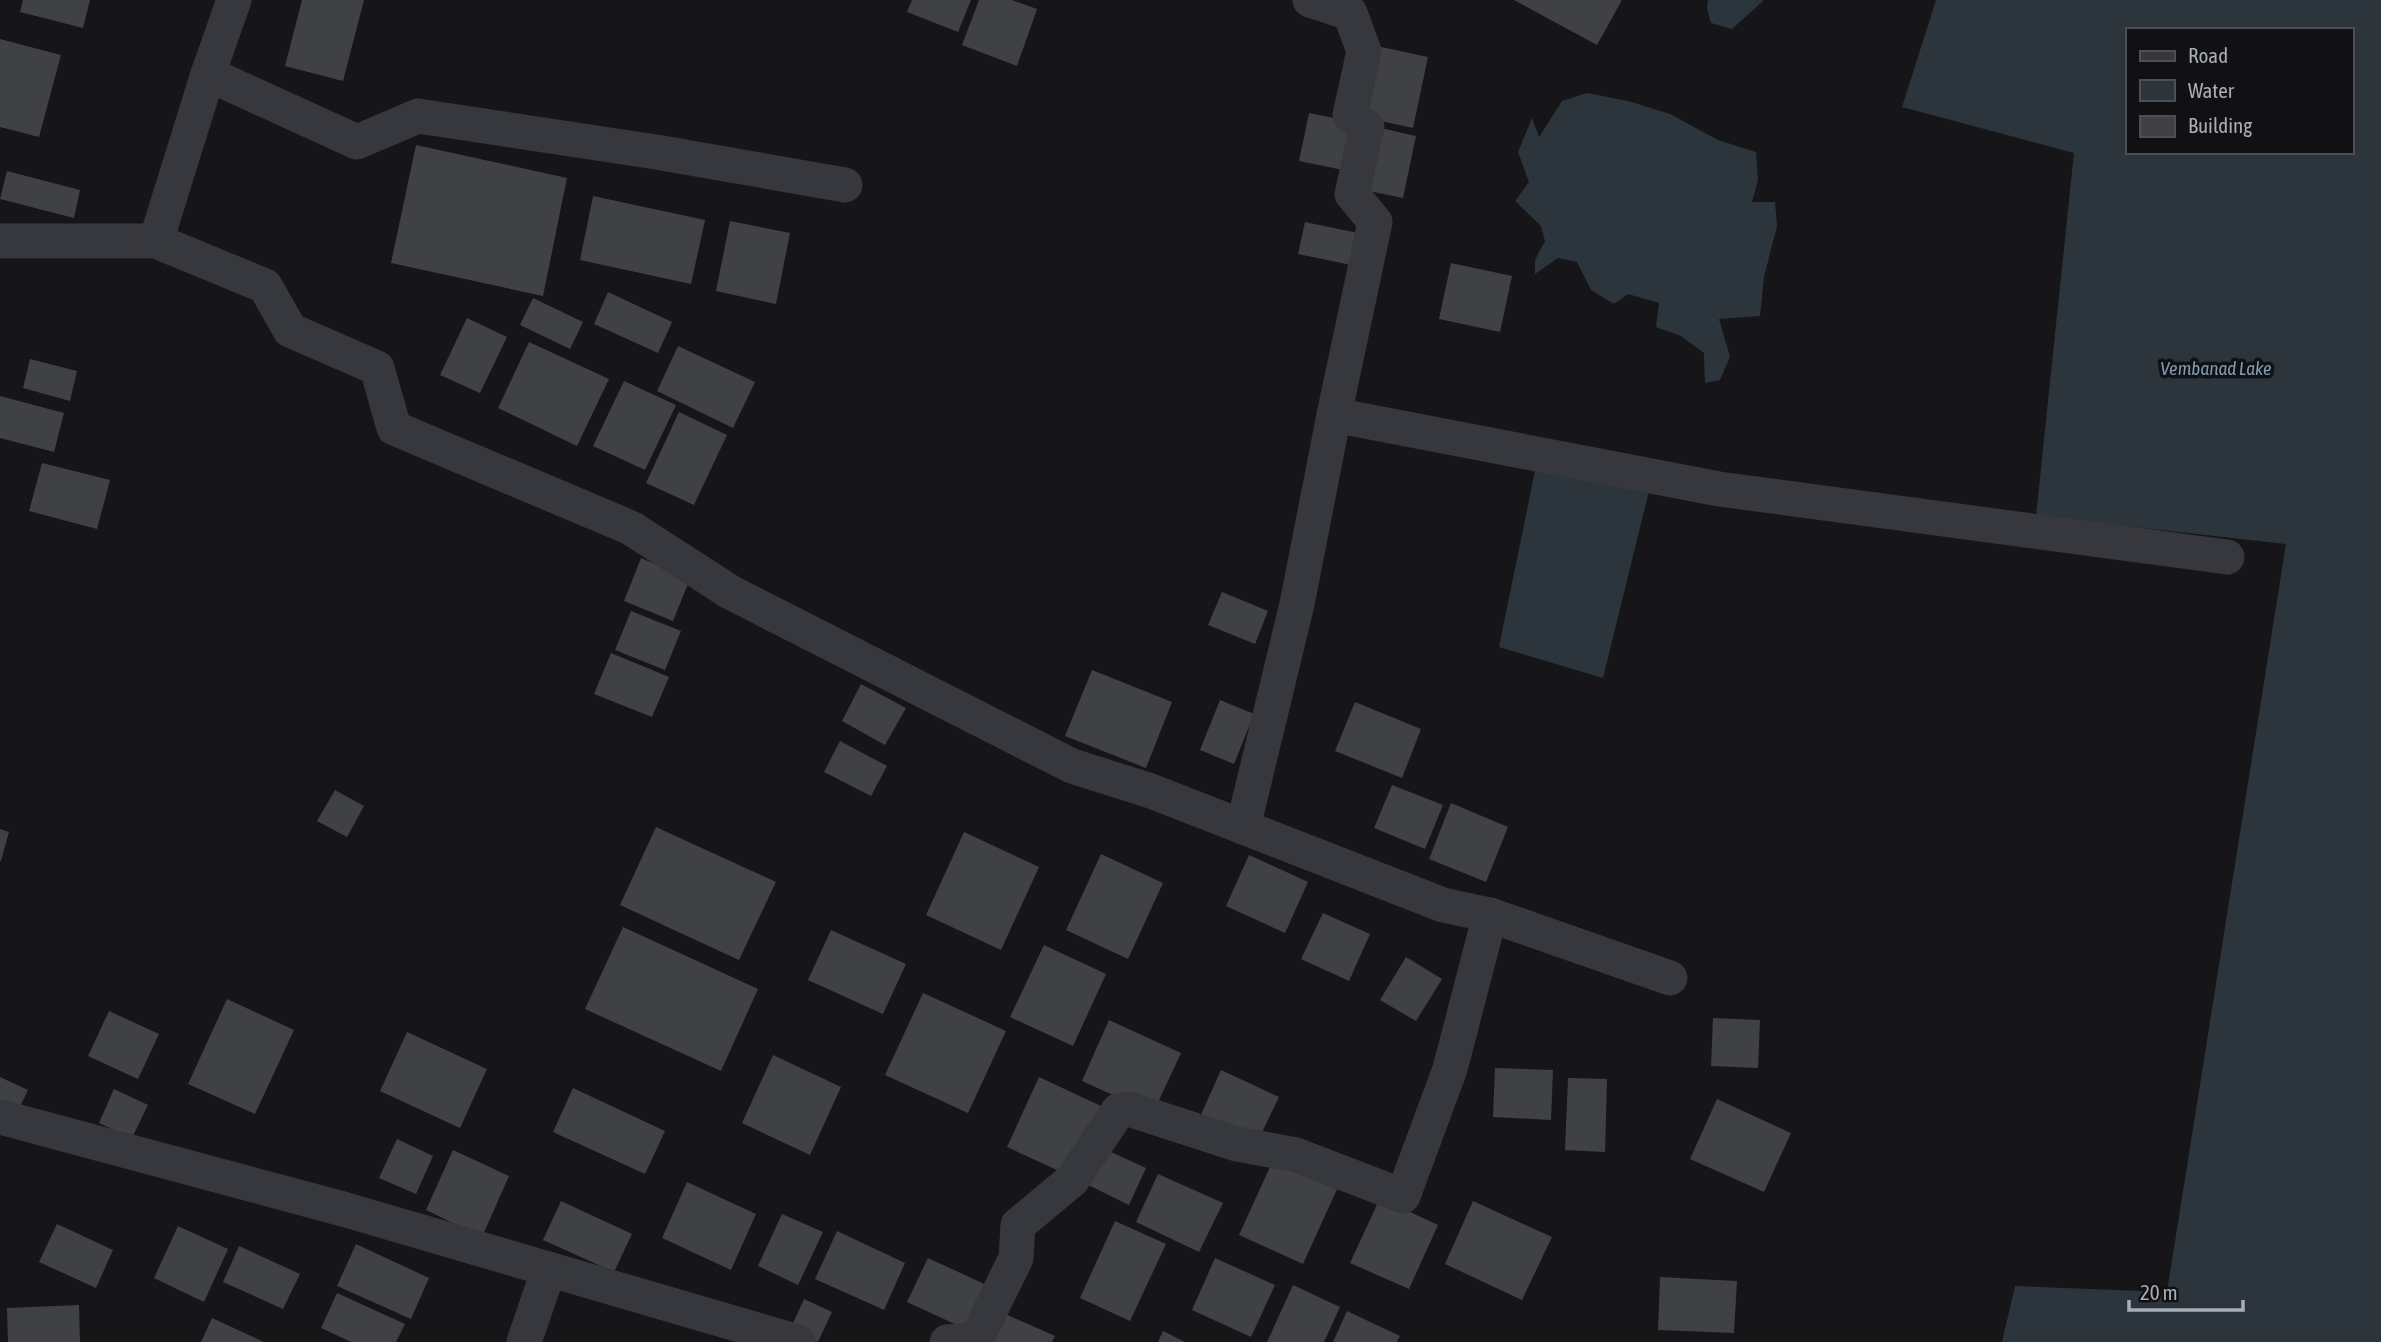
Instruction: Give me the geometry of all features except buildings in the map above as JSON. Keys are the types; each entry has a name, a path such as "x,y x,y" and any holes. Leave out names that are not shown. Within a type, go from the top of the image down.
{"street":[{"path":"156,241 234,0"},
{"path":"1243,827 1297,604 1375,222 1352,194 1367,127 1350,115 1364,51 1350,13 1310,0"},
{"path":"208,74 357,142 418,116 656,152 845,185"},
{"path":"0,241 156,241 265,286 290,330 377,368 394,428 631,528 730,592 1072,766 1151,791 1443,905 1490,915 1670,978"},
{"path":"1334,415 1719,489 2227,557"},
{"path":"947,1342 976,1340 1016,1258 1018,1225 1072,1180 1118,1111 1129,1109 1237,1144 1296,1156 1403,1196 1450,1069 1490,915"},
{"path":"0,1116 343,1209 798,1342"},
{"path":"524,1342 550,1269"}],"water":[{"path":"1708,0 1763,1 1732,29 1711,23 1707,9"},
{"name":"Vembanad Lake","path":"1936,0 2381,0 2381,1342 2002,1342 2015,1286 2167,1292 2286,544 2036,516 2074,153 1902,107"},
{"path":"1587,93 1628,101 1670,114 1718,140 1756,152 1758,180 1752,202 1775,202 1777,226 1764,277 1760,316 1719,319 1730,357 1720,380 1705,383 1704,353 1681,336 1656,327 1659,303 1628,294 1614,304 1591,290 1577,262 1558,258 1535,274 1535,260 1545,241 1541,226 1515,201 1529,182 1518,152 1532,118 1539,137 1562,101"},
{"path":"1538,456 1650,487 1603,678 1499,647"}]}
